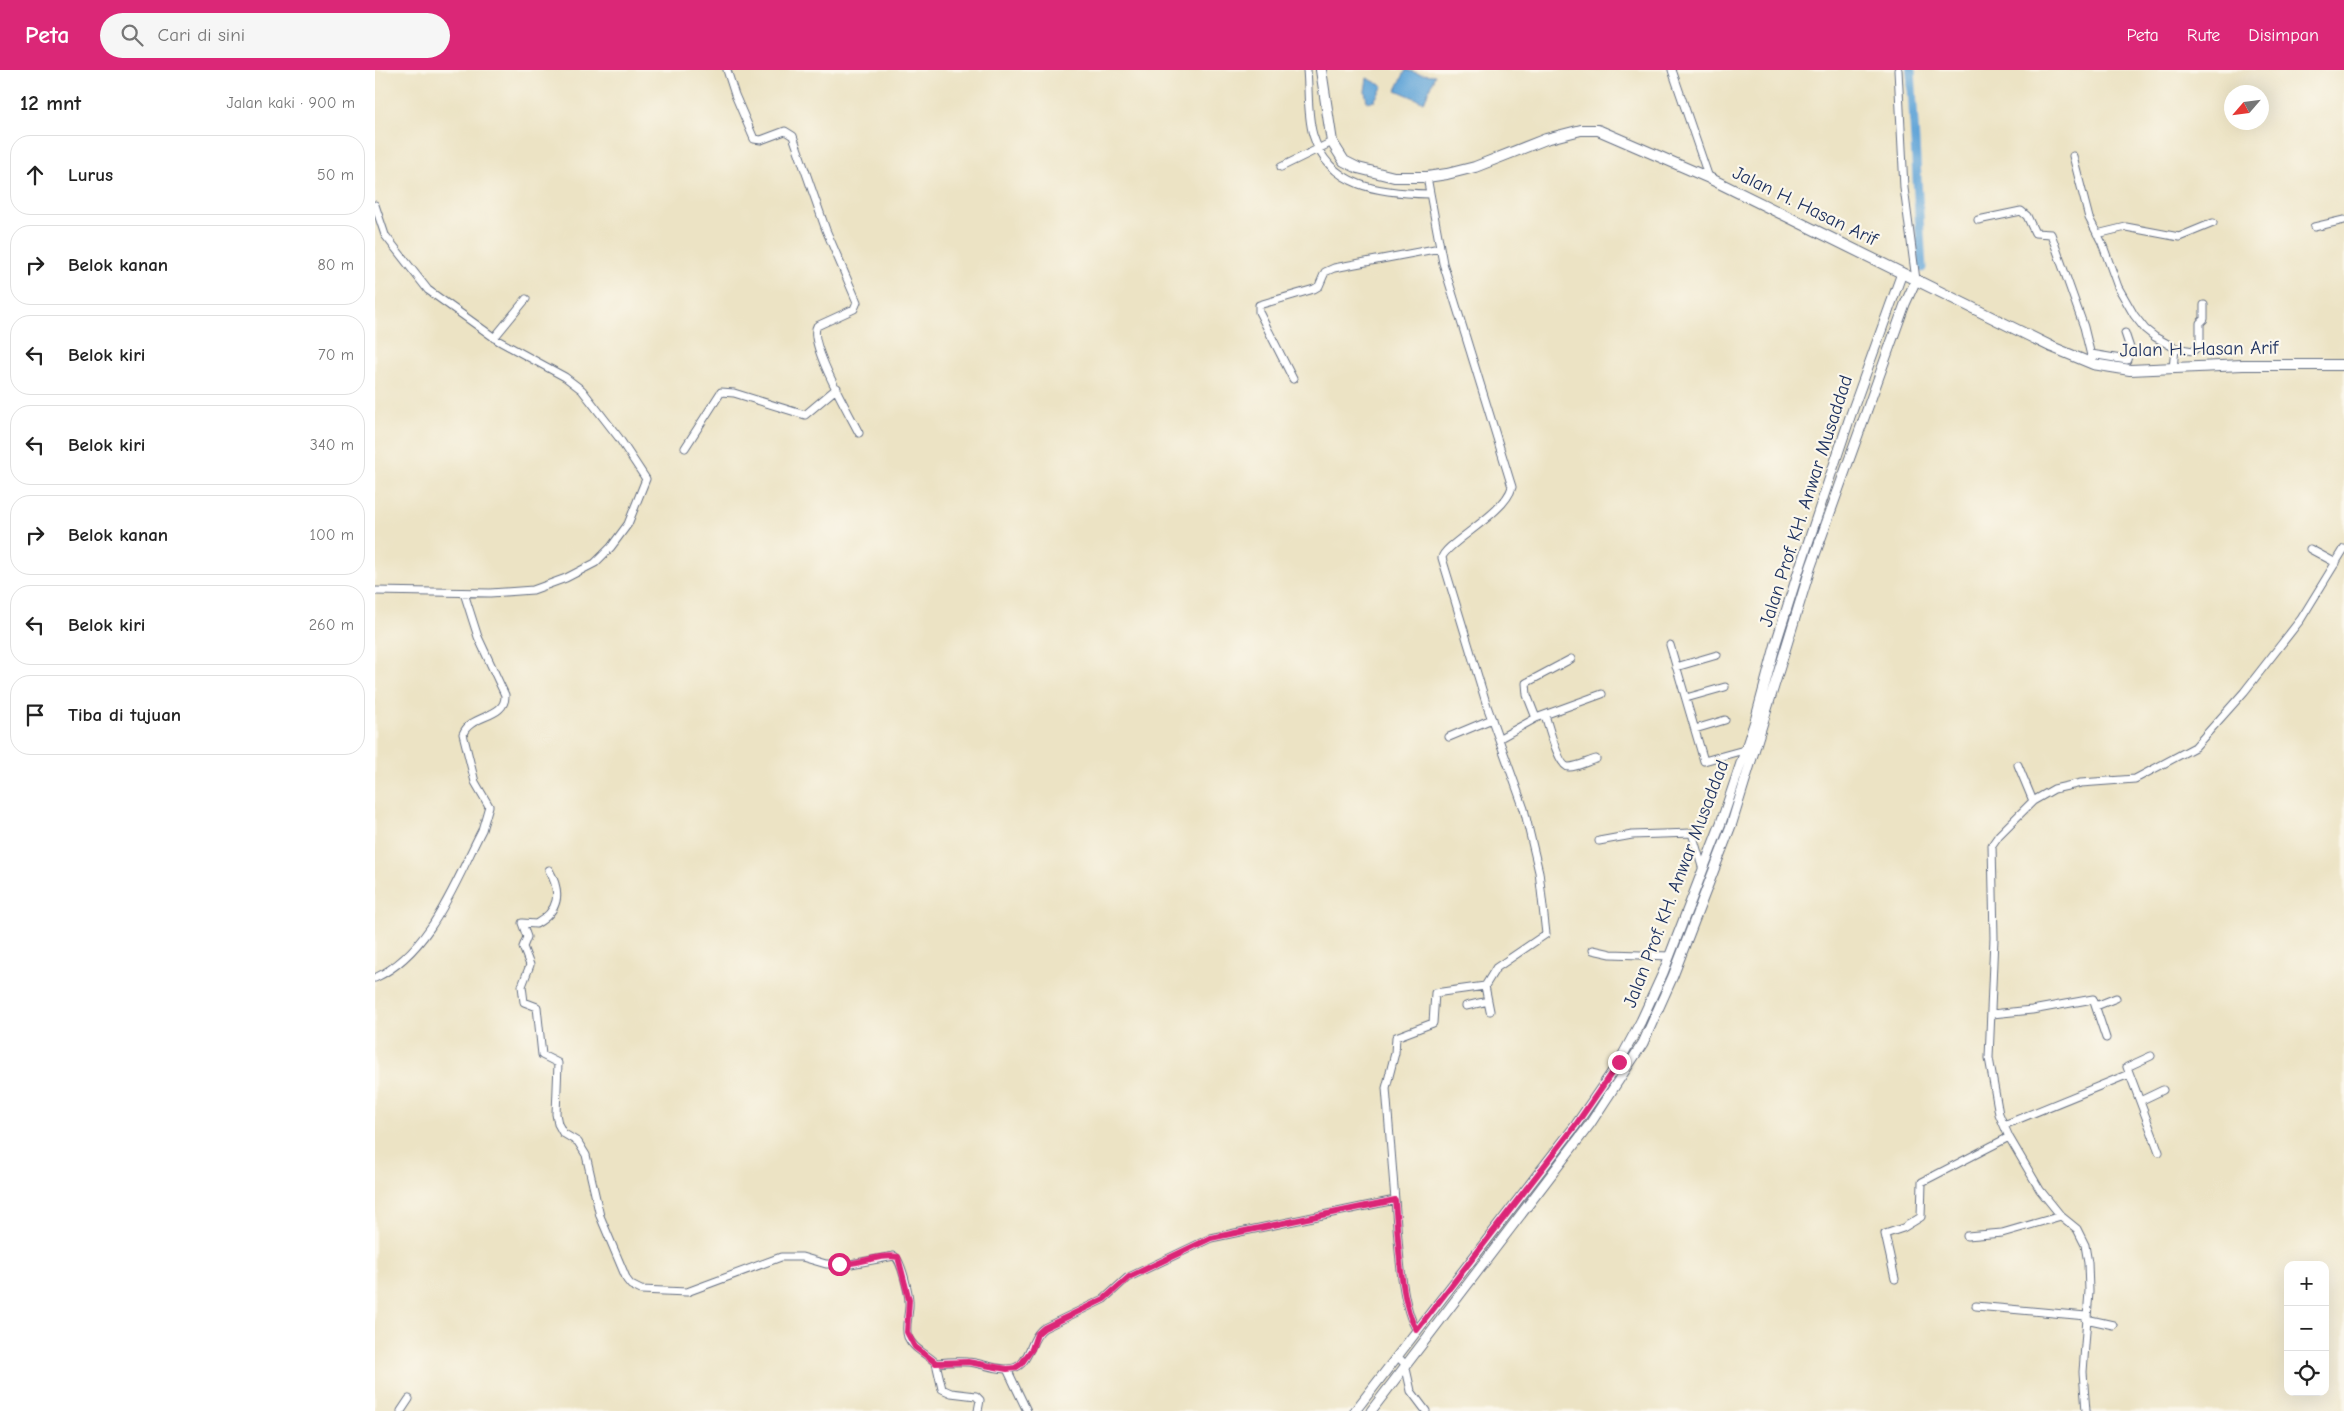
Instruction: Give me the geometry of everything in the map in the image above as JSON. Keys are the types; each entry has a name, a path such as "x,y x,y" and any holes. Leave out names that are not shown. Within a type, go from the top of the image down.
{"main road":[{"name":"Jalan H. Hasan Arif","path":"1321,70 1325,146 1344,162 1358,168 1388,176 1427,179 1475,167 1546,139 1593,129 1611,134 1709,178 1902,273 1914,285 2052,348 2130,370 2243,365 2344,365"}],"street":[{"path":"727,70 735,95 754,138 761,140 785,131 793,136 826,230 857,302 854,309 817,326 815,330 821,357 859,433"},
{"path":"1307,70 1311,124 1325,146 1331,169 1367,187 1397,194 1428,192"},
{"path":"1672,70 1709,178"},
{"path":"1898,70 1904,188 1914,285"},
{"path":"1281,167 1325,146"},
{"path":"2073,156 2089,218 2118,287 2140,323 2155,337 2175,348 2193,351 2198,347 2200,323 2205,319 2204,305"},
{"path":"1427,179 1440,248 1465,338 1512,487 1485,520 1445,550 1443,556 1492,719 1500,738 1533,842 1546,932 1543,937 1496,968 1485,986 1490,1012"},
{"path":"375,205 385,235 428,290 494,338 565,377 582,390 619,438 646,479 627,524 611,547 595,563 566,578 533,590 464,592 375,590"},
{"path":"1978,220 2021,211 2027,216 2035,232 2051,234 2084,327 2092,359 2127,360 2130,348 2125,333"},
{"path":"2314,227 2344,220"},
{"path":"2097,234 2126,227 2179,237 2213,223"},
{"path":"1293,379 1259,312 1259,305 1314,289 1319,286 1325,272 1334,268 1440,248"},
{"path":"1902,273 1913,261"},
{"name":"Jalan Prof. KH. Anwar Musaddad","path":"1355,1411 1575,1126 1619,1062 1641,1021 1669,956 1721,822 1798,573 1902,273"},
{"name":"Jalan Prof. KH. Anwar Musaddad","path":"1371,1411 1589,1124 1638,1051 1650,1028 1699,909 1742,796 1811,566 1905,304 1914,285"},
{"path":"494,338 526,299"},
{"path":"2173,369 2175,348"},
{"path":"685,448 721,392 734,393 805,415 837,388"},
{"path":"2310,549 2336,563"},
{"path":"2086,1411 2083,1372 2089,1319 2088,1263 2085,1245 2077,1229 2061,1216 2040,1190 2009,1137 1997,1104 1989,1058 1994,938 1992,845 1999,835 2033,801 2054,789 2081,783 2135,779 2195,747 2244,692 2301,619 2344,549"},
{"path":"375,978 393,970 412,954 427,934 483,830 488,813 489,806 475,782 463,734 466,727 501,707 505,701 505,695 478,637 464,592"},
{"path":"1670,645 1704,761 1744,750"},
{"path":"1676,667 1717,655"},
{"path":"1536,718 1527,695 1526,683 1571,659"},
{"path":"1686,698 1725,687"},
{"path":"1500,738 1536,718 1602,694"},
{"path":"1545,715 1560,759 1566,766 1596,759"},
{"path":"1449,737 1492,719"},
{"path":"1695,729 1725,720"},
{"path":"2018,765 2033,801"},
{"path":"1599,841 1632,835 1692,832 1703,870"},
{"path":"549,870 555,884 557,906 555,910 536,924 523,947 530,968 522,986 523,996 526,1003 537,1007 543,1055 557,1061 560,1067 556,1114 558,1124 563,1133 578,1142 586,1155 600,1216 615,1255 631,1285 641,1290 687,1292 781,1257 802,1257 827,1264 851,1264 894,1256 899,1261 909,1300 907,1332 910,1340 921,1353 936,1363 968,1362 1007,1369 1021,1364 1032,1349 1039,1331 1104,1299 1129,1277 1211,1238 1395,1200"},
{"path":"1689,906 1699,909"},
{"path":"527,937 522,923 536,924"},
{"path":"1593,950 1611,954 1669,956"},
{"path":"1417,1330 1409,1316 1399,1244 1386,1088 1395,1053 1396,1037 1433,1023 1435,1019 1434,996 1437,992 1485,986"},
{"path":"2096,1006 2116,998"},
{"path":"1992,1014 2031,1010 2093,999 2106,1038"},
{"path":"1466,1006 1488,1001"},
{"path":"1641,1021 1650,1028"},
{"path":"2151,1056 2127,1067 2159,1152"},
{"path":"2004,1126 2129,1074"},
{"path":"2139,1100 2163,1090"},
{"path":"1895,1279 1885,1234 1903,1228 1921,1217 1922,1182 2009,1137"},
{"path":"1967,1236 2002,1233 2061,1216"},
{"path":"1468,1265 1477,1271"},
{"path":"1976,1306 2089,1319 2113,1324"},
{"path":"1397,1356 1405,1364 1411,1391 1426,1411"},
{"path":"936,1363 942,1389 951,1393 976,1396 980,1400 978,1411"},
{"path":"1007,1369 1027,1411"},
{"path":"401,1411 409,1399"}],"water":[{"path":"1406,70 1420,74 1435,75 1424,102 1396,90"},
{"path":"1367,78 1383,86 1374,101 1367,102 1365,91"}],"waterway":[{"path":"1911,70 1922,268"}],"route":[{"path":"839,1264 898,1257 909,1300 907,1332 910,1340 921,1353 930,1357 936,1363 968,1362 1011,1369 1021,1364 1032,1349 1039,1331 1104,1299 1129,1277 1211,1238 1395,1200 1409,1316 1417,1330 1575,1126 1619,1062"}]}
